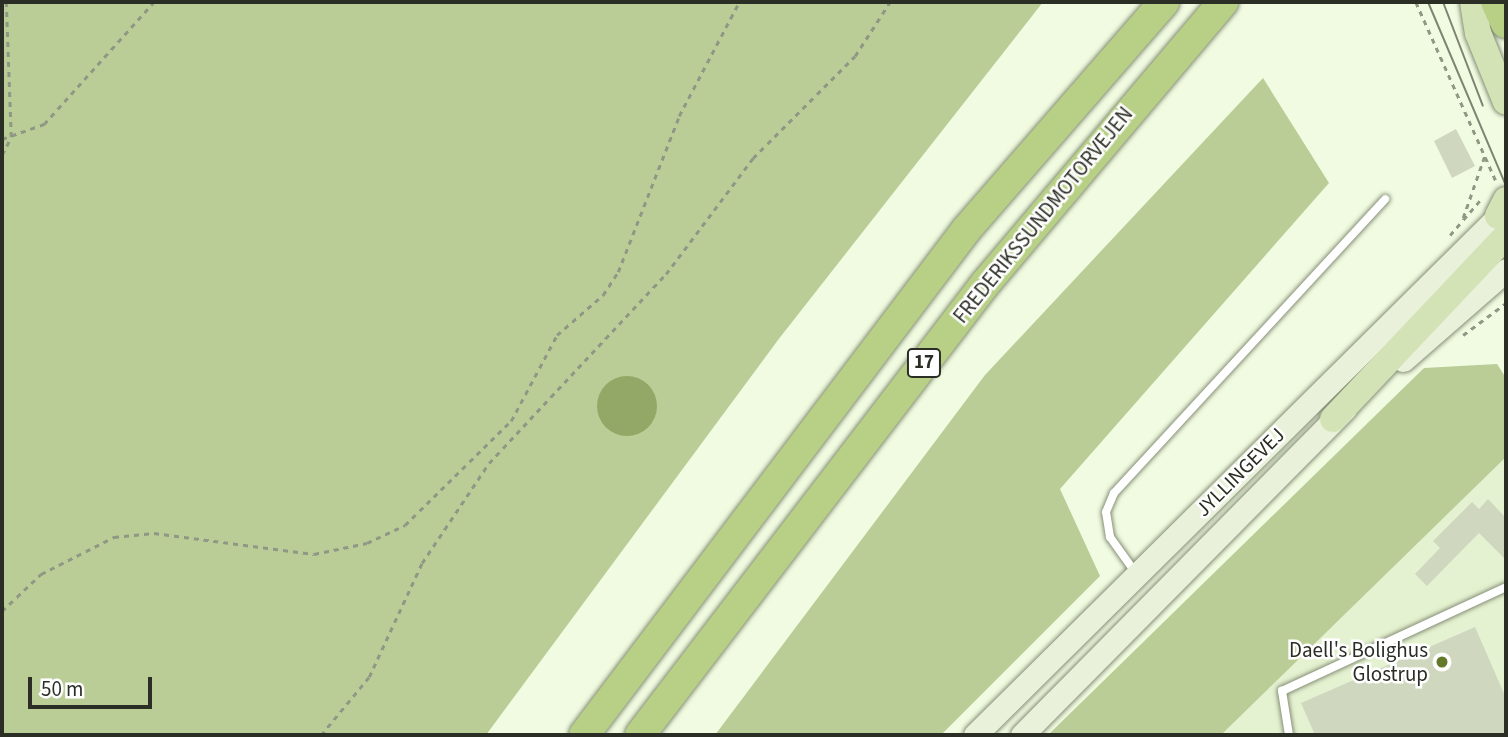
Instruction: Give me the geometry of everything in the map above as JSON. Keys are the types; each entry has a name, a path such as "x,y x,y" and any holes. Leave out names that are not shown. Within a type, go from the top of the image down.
{"highway":[{"name":"FREDERIKSSUNDMOTORVEJEN","path":"584,735 966,230 1164,2"},
{"name":"FREDERIKSSUNDMOTORVEJEN","path":"640,735 985,284 1223,2"},
{"path":"1496,2 1506,23"}],"main road":[{"path":"1473,2 1478,33 1506,102"},
{"path":"1484,2 1506,52"},
{"path":"1333,419 1504,213"}],"street":[{"name":"JYLLINGEVEJ","path":"975,735 1504,213"},
{"name":"JYLLINGEVEJ","path":"1022,735 1333,419 1506,270"}],"lane":[{"path":"1138,574 1110,537 1106,512 1114,493 1385,199"},
{"path":"1289,735 1282,691 1506,587"}],"path":[{"path":"2,155 11,137 6,2"},
{"path":"2,139 44,124 154,2"},
{"path":"2,611 41,574 114,537 154,533 314,554 367,543 405,525 522,409 557,335 603,295 618,272 679,116 739,2"},
{"path":"320,735 355,699 422,563 489,463 657,284 754,158 855,56 890,2"},
{"path":"1416,2 1485,155 1504,213"},
{"path":"1461,221 1485,155"}],"shaded area":[{"path":"2,2 1043,2 778,340 486,735 2,735"},
{"path":"1263,78 1329,183 1060,489 1100,576 941,735 715,735 985,375"},
{"path":"1497,364 1506,378 1506,457 1221,735 1048,735 1424,368"},
{"path":"621,376 633,376 652,389 657,406 655,418 644,431 633,436 621,436 602,423 597,412 597,400 610,381"},
{"path":"1506,457 1506,735 1221,735"}],"building":[{"path":"1456,129 1475,166 1452,178 1434,141"},
{"path":"1488,499 1506,518 1506,560 1479,533 1427,586 1415,574 1440,548 1433,541 1472,502 1479,509"},
{"name":"Daell's Bolighus Glostrup","path":"1475,627 1506,698 1506,735 1315,735 1301,703"}],"tram line":[{"path":"1428,2 1506,186"},
{"path":"1443,2 1483,106"}],"place":[{"name":"Daell's Bolighus Glostrup","path":"1442,662"}]}
